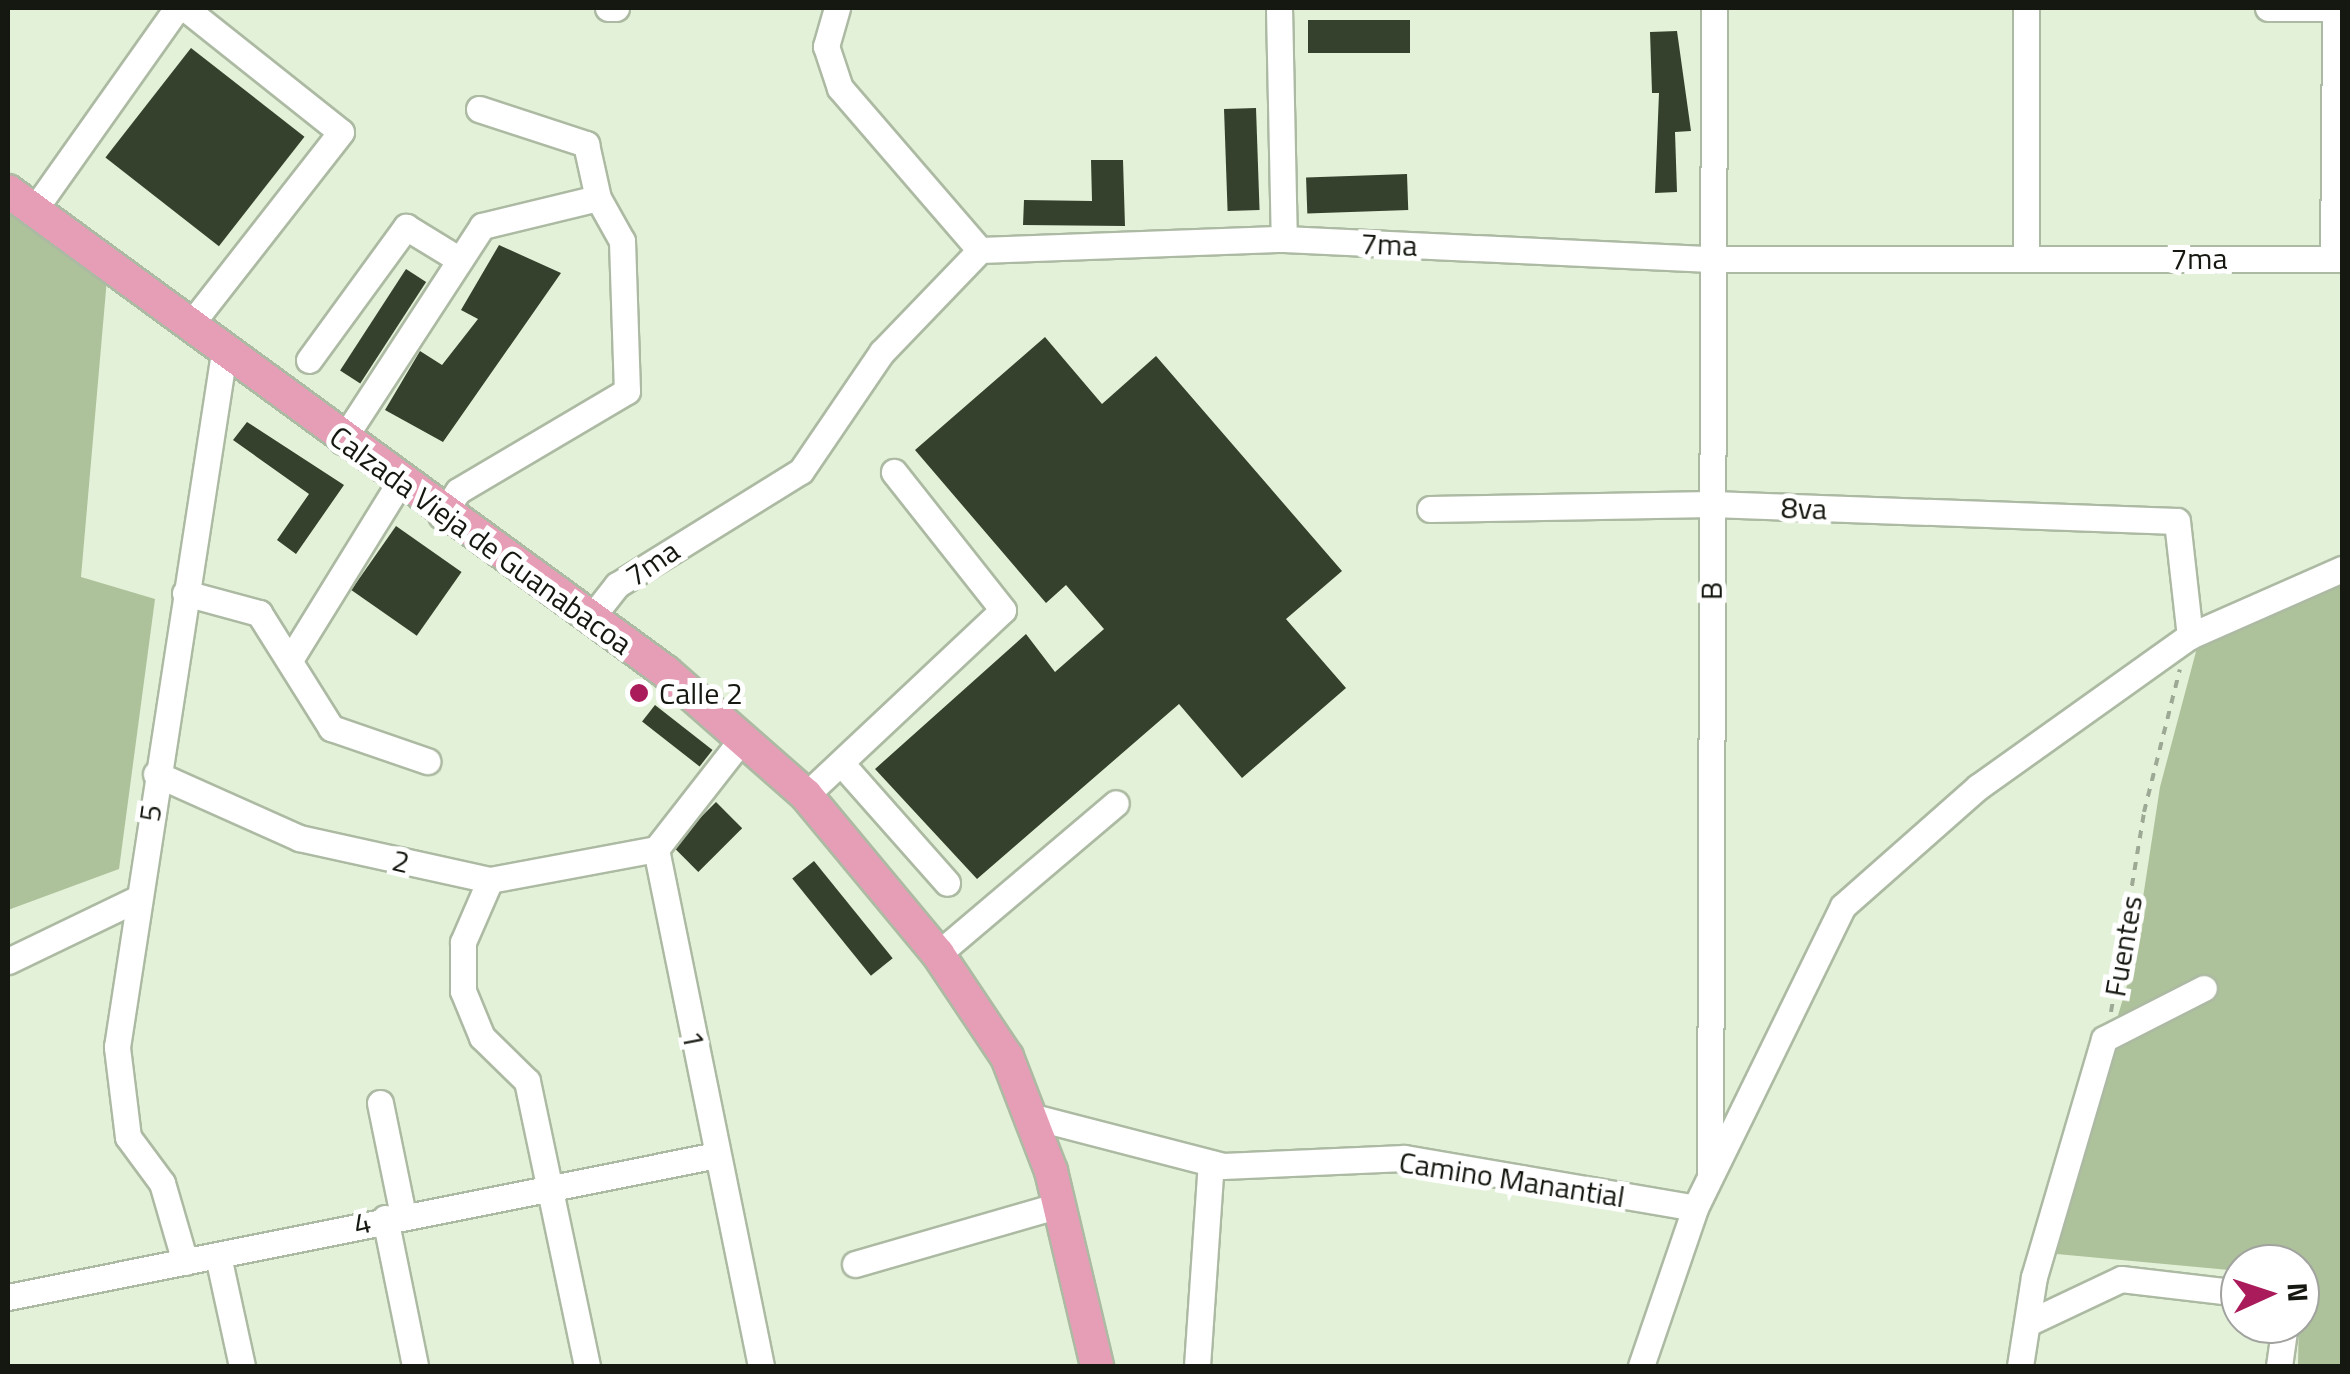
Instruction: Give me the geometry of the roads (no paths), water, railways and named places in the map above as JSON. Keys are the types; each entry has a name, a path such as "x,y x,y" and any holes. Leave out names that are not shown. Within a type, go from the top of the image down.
{"main road":[{"name":"Calzada Vieja de Guanabacoa","path":"21,200 398,485 591,618 806,795 938,954 1034,1116 1097,1366"}],"street":[{"path":"21,200 176,8"},
{"path":"184,8 342,132 190,324"},
{"path":"1279,8 1284,240"},
{"name":"B","path":"1710,1174 1714,8"},
{"path":"2026,8 2026,258"},
{"path":"2268,8 2338,8 2338,259"},
{"path":"832,17 840,88 980,250"},
{"path":"441,516 458,491 627,391 622,242 598,198 586,144 480,109"},
{"path":"342,441 482,226 598,198"},
{"path":"309,360 406,227 460,260"},
{"name":"7ma","path":"591,618 618,585 801,471 882,352 980,250 1284,240 1711,259 2338,259"},
{"name":"5","path":"185,1262 162,1183 128,1137 120,1099 137,900 224,353"},
{"path":"806,795 1003,610 894,472"},
{"path":"294,655 398,485"},
{"name":"8va","path":"1430,509 1712,504 2178,521 2190,636"},
{"path":"1641,1366 1695,1208 1843,906 1978,787 2190,636 2342,569"},
{"path":"185,594 249,607 294,655 331,728 427,760"},
{"path":"656,850 742,739"},
{"path":"841,762 948,884"},
{"name":"2","path":"156,774 298,838 490,880 517,868 656,850"},
{"path":"938,954 1116,803"},
{"name":"1","path":"656,850 761,1366"},
{"path":"490,880 463,942 463,991 482,1037 526,1080 587,1366"},
{"path":"8,961 137,900"},
{"name":"Fuentes","path":"2020,1366 2104,1040 2204,988"},
{"path":"380,1103 416,1366"},
{"name":"Camino Manantial","path":"1034,1116 1211,1163 1404,1158 1695,1208"},
{"name":"4","path":"8,1298 394,1217 717,1156"},
{"path":"1196,1366 1211,1163"},
{"path":"856,1264 1059,1205"},
{"path":"218,1256 242,1366"},
{"path":"2028,1323 2121,1279 2220,1291"}],"place":[{"name":"Calle 2","path":"639,693"}]}
